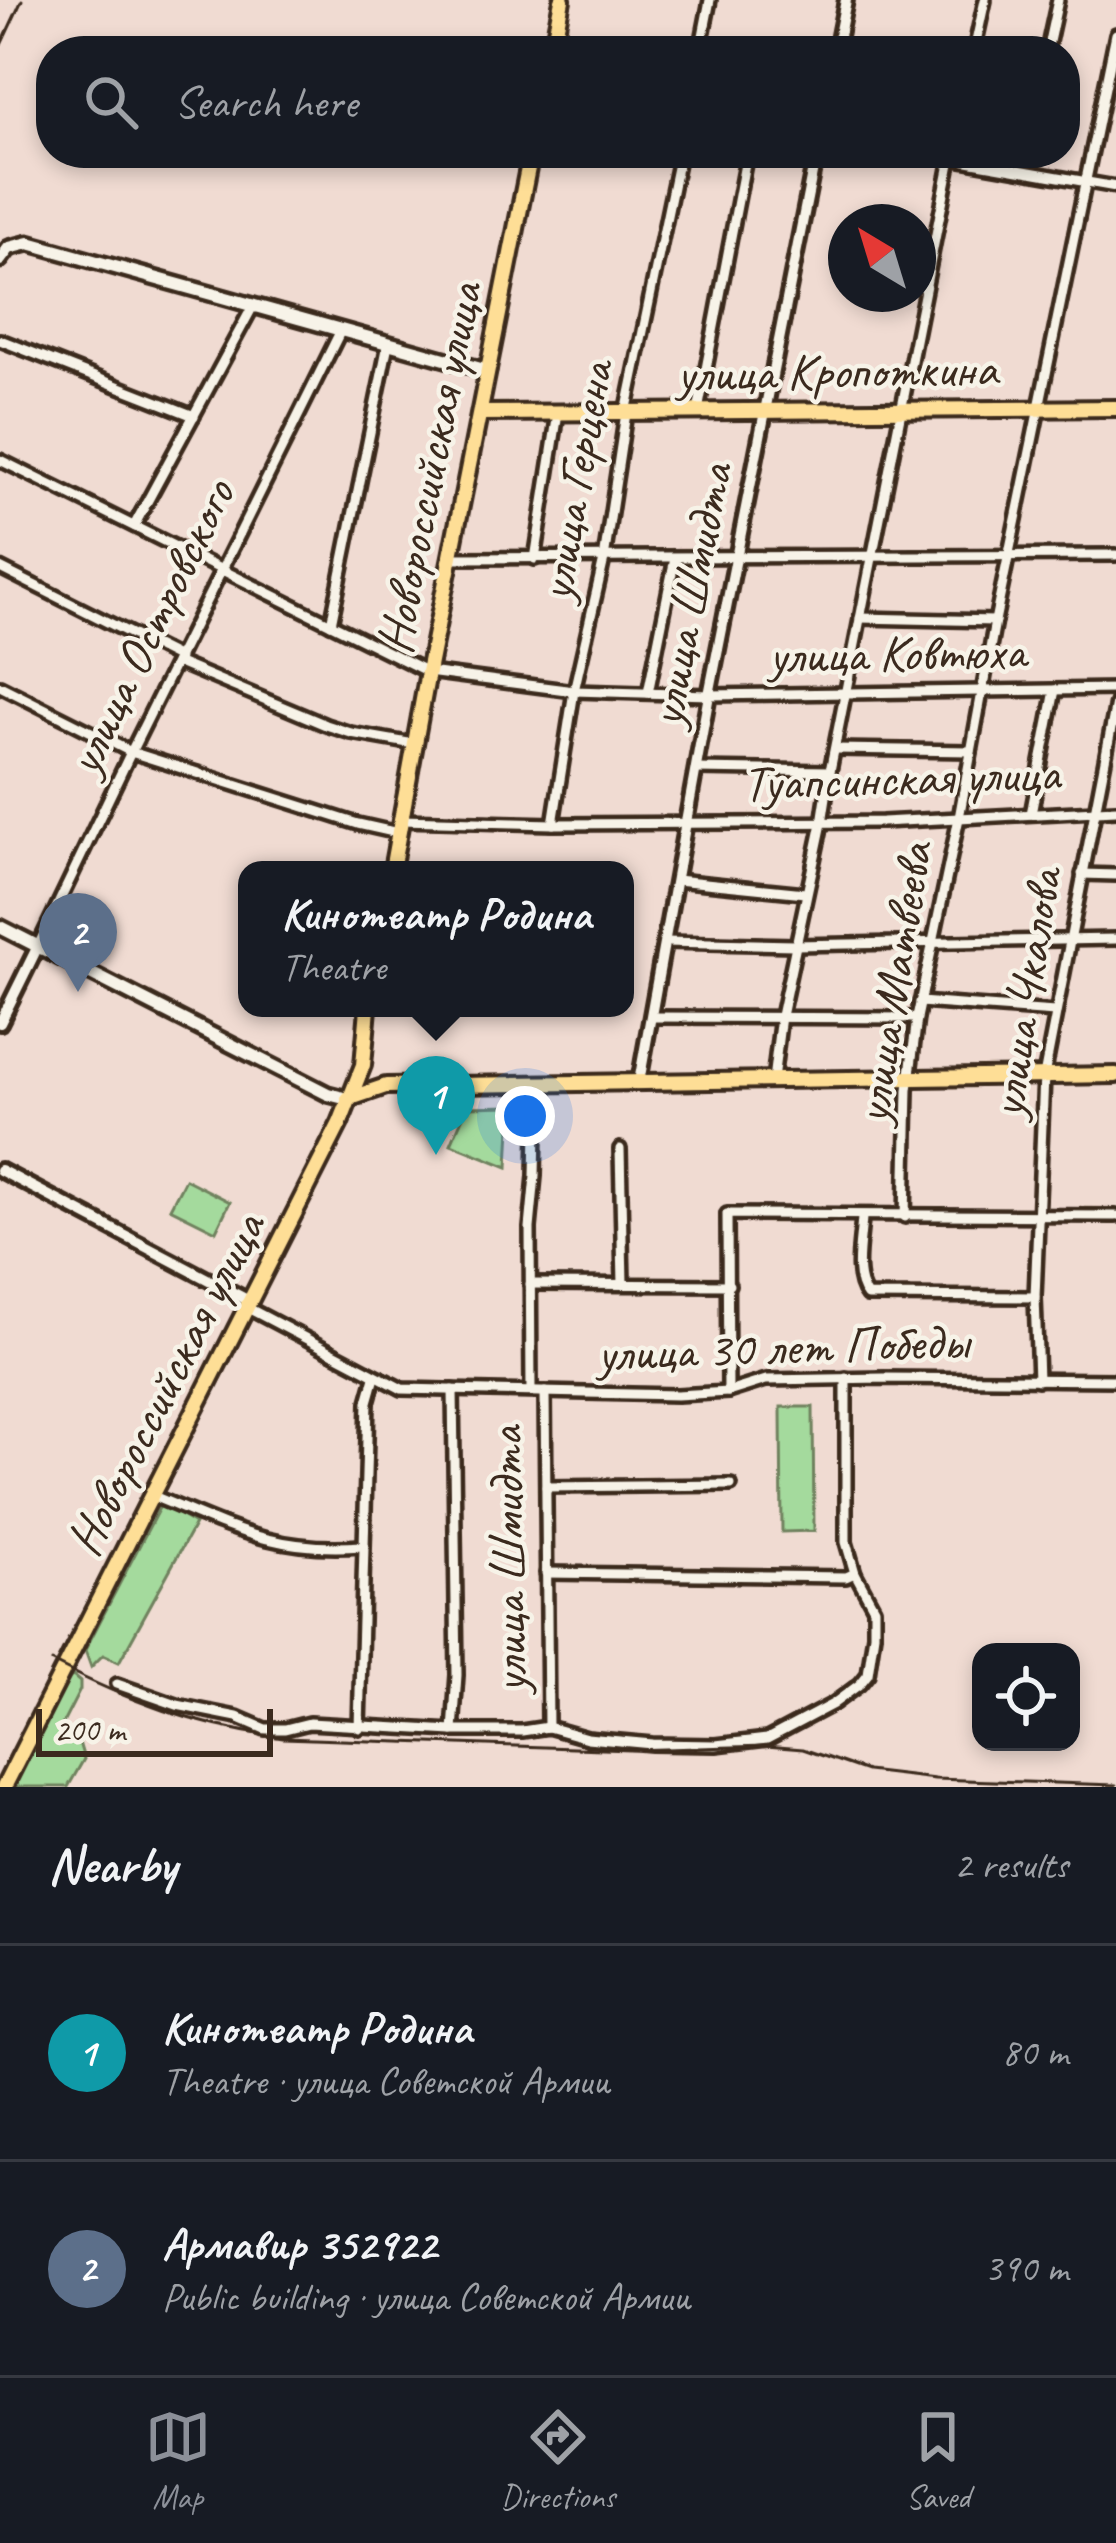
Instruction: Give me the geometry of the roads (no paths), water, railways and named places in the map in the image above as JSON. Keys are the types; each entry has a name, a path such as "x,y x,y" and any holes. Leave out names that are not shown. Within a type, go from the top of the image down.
{"main road":[{"path":"555,36 562,0"},
{"name":"Новороссийская улица","path":"394,861 528,168"},
{"path":"3,252 29,243 488,371"},
{"name":"улица Кропоткина","path":"480,412 1116,408"},
{"path":"0,927 328,1094 348,1099 386,1086 1116,1075"},
{"name":"Новороссийская улица","path":"4,1787 340,1123 363,1065 367,1017"}],"street":[{"path":"703,36 710,0"},
{"path":"839,36 846,0"},
{"path":"977,36 985,0"},
{"path":"1050,36 1058,0"},
{"name":"улица Матвеева","path":"905,1217 909,1078 917,1018 1116,34"},
{"name":"улица Герцена","path":"553,824 574,691 604,559 626,412 677,168"},
{"path":"698,411 745,168"},
{"name":"улица Шмидта","path":"639,1082 709,695 813,168"},
{"path":"772,1080 949,168"},
{"path":"1011,168 1116,187"},
{"path":"134,526 253,306"},
{"name":"улица Островского","path":"0,1023 340,330"},
{"path":"0,340 194,416"},
{"path":"331,624 388,344"},
{"path":"536,559 558,412"},
{"name":"улица Ковтюха","path":"0,460 428,672 574,691 709,695 1116,689"},
{"path":"450,558 1116,554"},
{"path":"648,693 674,559"},
{"path":"0,568 178,660 326,725 415,743"},
{"path":"860,619 995,621"},
{"name":"Туапсинская улица","path":"0,686 131,752 358,824 823,823 1116,810"},
{"name":"улица Ковтюха","path":"1031,814 1054,690"},
{"name":"улица Чкалова","path":"1038,1380 1035,1298 1044,1076 1116,703"},
{"path":"835,748 971,751"},
{"name":"улица Шмидта","path":"696,769 830,771"},
{"path":"1082,874 1116,875"},
{"path":"676,880 805,893"},
{"path":"665,942 795,945 1116,939"},
{"path":"920,1002 1055,1012"},
{"path":"652,1017 917,1018"},
{"name":"улица Шмидта","path":"531,1391 537,1083"},
{"path":"620,1149 623,1284"},
{"name":"улица 30 лет Победы","path":"0,1170 402,1389 677,1395 728,1393 766,1380 1116,1380"},
{"path":"728,1393 727,1214 1116,1216"},
{"path":"862,1216 859,1278 867,1296 1035,1298"},
{"path":"530,1284 729,1285"},
{"path":"358,1728 368,1402 375,1377"},
{"path":"117,1684 265,1729 309,1723 453,1731 548,1727 587,1738 716,1745 785,1732 833,1704 868,1674 874,1608 855,1573 846,1542 846,1378"},
{"path":"453,1390 457,1675 453,1731"},
{"name":"улица Шмидта","path":"545,1392 548,1727"},
{"path":"546,1487 731,1485"},
{"path":"153,1496 255,1538 306,1547 362,1546"},
{"path":"545,1573 845,1577 855,1573"}],"railway":[{"path":"0,47 22,0"},
{"path":"52,1662 164,1710 283,1738 631,1750 766,1746 803,1749 867,1771 935,1779 1116,1785"}],"place":[{"name":"Армавир 352922","path":"78,992"},
{"name":"Кинотеатр Родина","path":"436,1155"}]}
